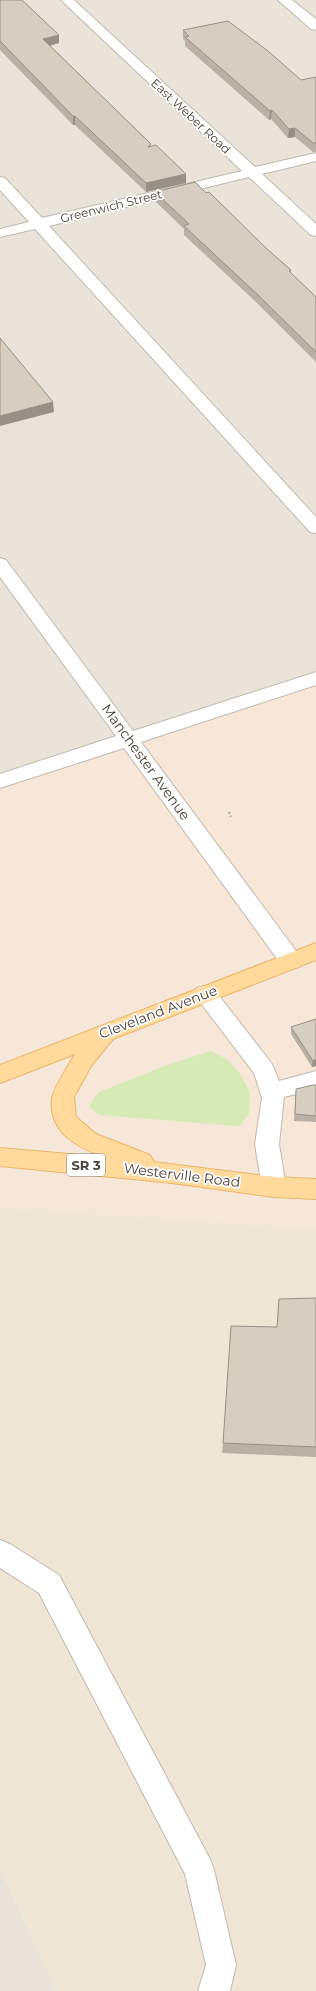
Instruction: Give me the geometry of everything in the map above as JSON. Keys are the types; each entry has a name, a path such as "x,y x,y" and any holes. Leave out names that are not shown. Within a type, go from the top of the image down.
{"main road":[{"name":"Cleveland Avenue","path":"0,1074 316,951"},
{"path":"106,1033 83,1060 63,1097 65,1121 88,1142 172,1173"},
{"name":"Westerville Road","path":"0,1157 172,1173 274,1186 316,1189"}],"street":[{"name":"East Weber Road","path":"67,0 316,232"},
{"path":"284,0 316,26"},
{"name":"Greenwich Street","path":"0,233 316,158"},
{"path":"0,181 316,528"},
{"name":"Manchester Avenue","path":"0,564 130,739 291,961"},
{"path":"0,781 316,678"},
{"path":"205,994 264,1070 273,1098 267,1144 274,1186"},
{"path":"271,1092 316,1080"},
{"path":"0,1553 49,1584 199,1870 221,1965 214,1991"}],"path":[{"path":"229,812 231,817"}],"shaded area":[{"path":"0,0 316,0 316,675 0,780"},
{"path":"316,675 316,1229 0,1207 0,780"},
{"path":"0,1207 316,1229 316,1991 57,1991 0,1868"},
{"path":"0,1868 57,1991 0,1991"}],"green space":[{"path":"211,1051 229,1061 241,1075 250,1093 249,1114 239,1126 98,1115 89,1106 99,1092 170,1064"}],"building":[{"path":"0,0 22,0 59,35 43,39 151,144 148,147 156,145 186,174 146,183 75,116 73,116 0,41"},
{"path":"228,21 268,51 301,80 316,77 316,143 313,143 295,128 289,129 272,110 270,111 185,37 189,36 183,30"},
{"path":"195,182 206,193 209,192 267,249 291,270 289,271 316,297 316,352 257,294 184,226 189,224 155,192"},
{"path":"0,338 53,402 0,416"},
{"path":"316,1019 316,1059 313,1061 291,1027"},
{"path":"316,1085 316,1116 295,1114 296,1089"},
{"path":"316,1298 316,1447 223,1443 231,1326 277,1327 279,1299"}]}
